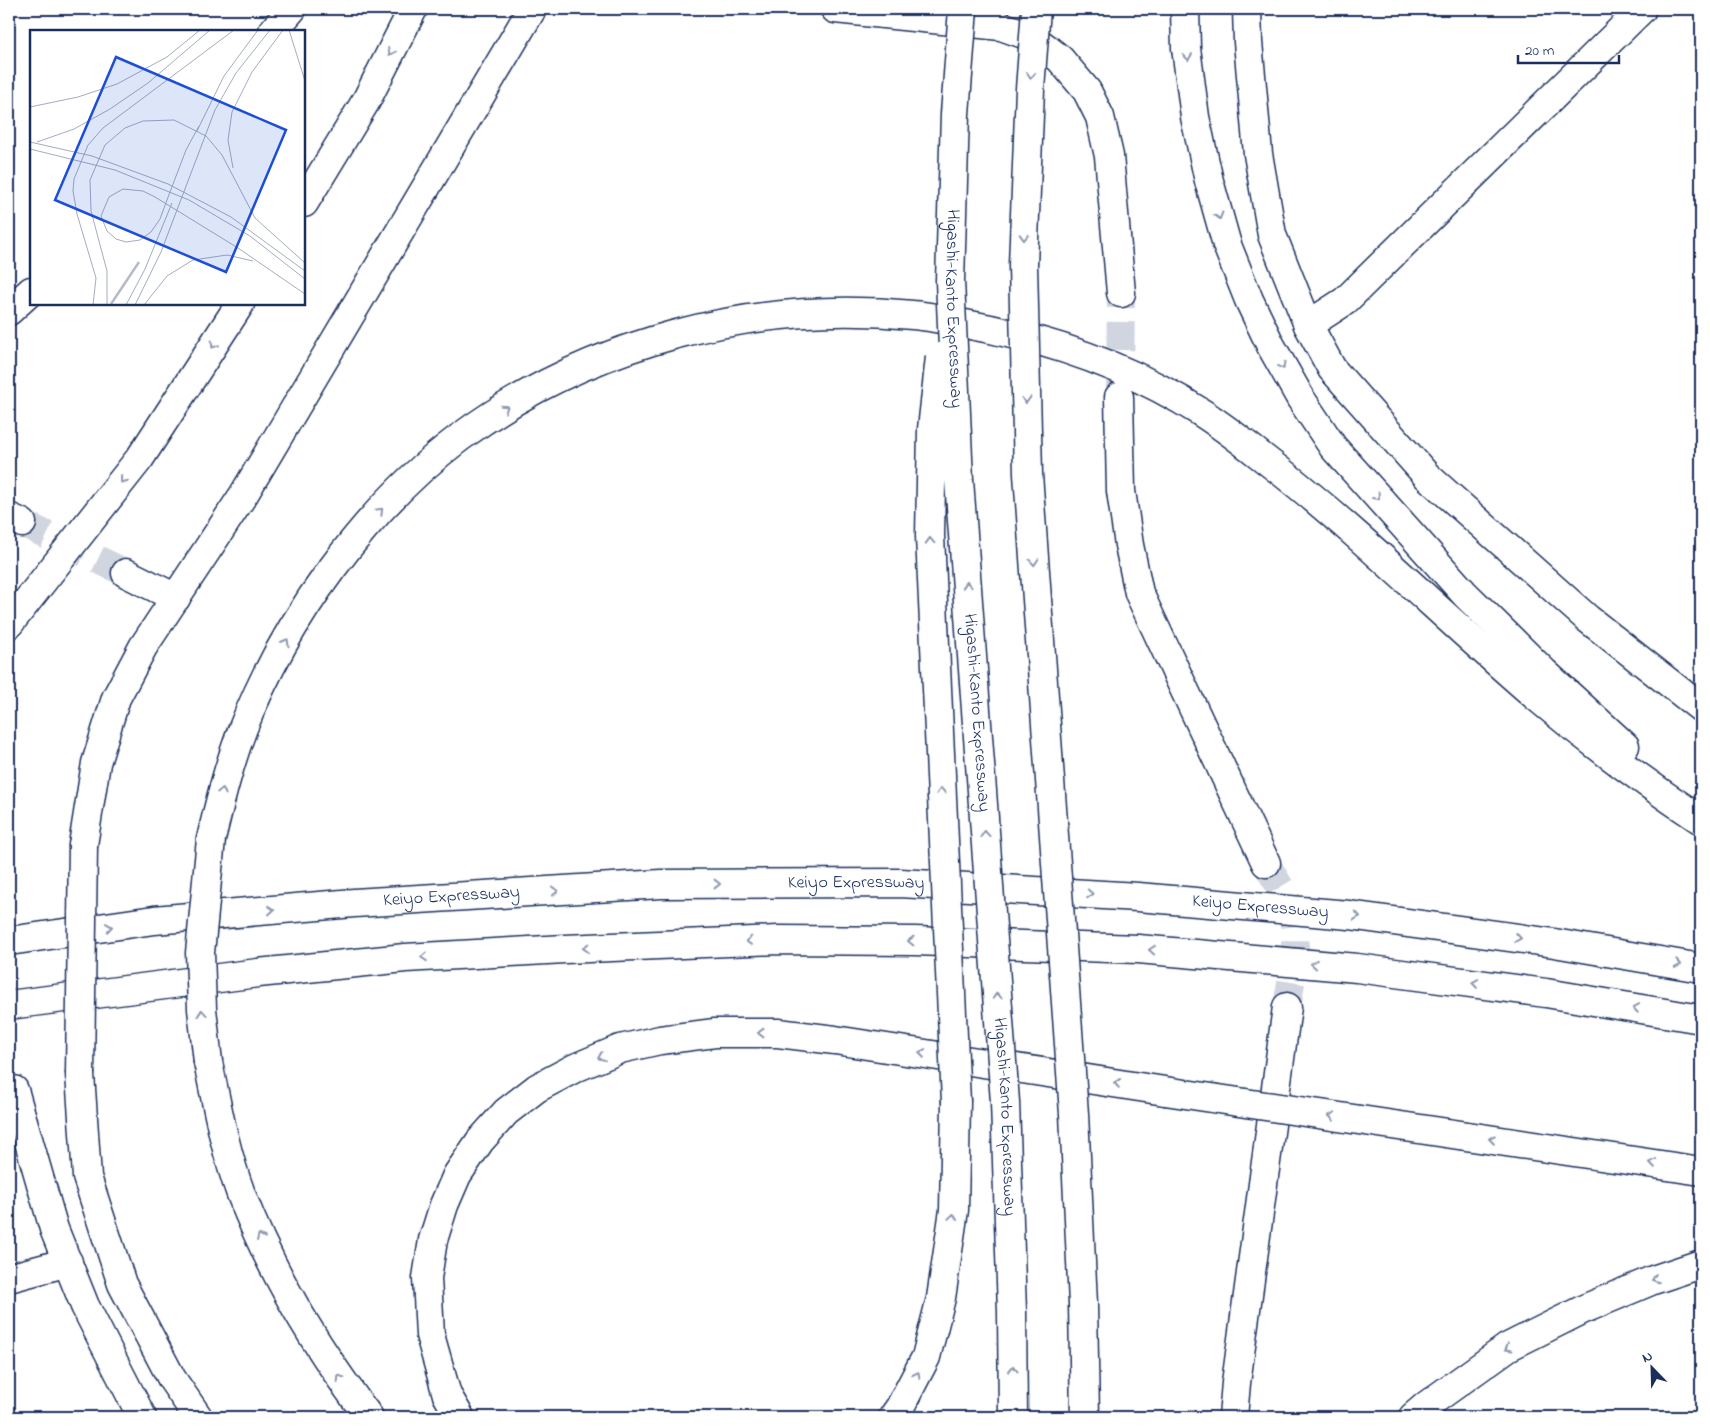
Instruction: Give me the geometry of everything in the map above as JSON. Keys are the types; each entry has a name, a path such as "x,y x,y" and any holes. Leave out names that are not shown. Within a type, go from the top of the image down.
{"main road":[{"path":"274,30 292,9"},
{"path":"305,201 366,102 412,9"},
{"path":"198,1417 172,1378 122,1284 87,1177 80,1074 83,845 96,763 116,698 143,647 244,494 532,9"},
{"path":"835,9 1001,26 1032,37 1060,59 1087,91 1100,118 1109,156 1121,293"},
{"name":"Higashi-Kanto Expressway","path":"963,9 955,114 950,281 959,480 1005,1102 1012,1312 1013,1417"},
{"path":"1036,9 1030,89 1023,265 1028,474 1074,1114 1083,1304 1085,1417"},
{"path":"1185,9 1186,48 1195,117 1209,180 1225,236 1249,300 1301,399 1333,447 1465,594 1618,741 1701,806"},
{"path":"1247,9 1258,154 1272,235 1308,326 1332,369 1427,476 1588,620 1701,708"},
{"path":"1308,326 1346,301 1642,9"},
{"path":"893,1417 900,1408 926,1357 941,1298 954,1210 956,1102 930,536 932,429 950,281"},
{"path":"9,311 30,292"},
{"path":"9,624 140,458 239,305"},
{"path":"369,1417 346,1387 304,1321 268,1255 238,1185 222,1131 208,1062 202,1009 200,953 211,839 224,781 244,725 273,664 302,613 334,566 373,518 458,439 511,404 565,374 618,352 674,335 725,323 785,314 851,311 917,315 990,328 1054,345 1103,362 1154,385 1202,413 1252,448 1362,538 1559,715 1609,756 1701,820"},
{"path":"1119,397 1121,491 1128,545 1138,593 1266,862"},
{"path":"126,573 176,598"},
{"name":"Keiyo Expressway","path":"9,941 154,920 354,903 661,884 900,883 1138,897 1349,915 1554,943 1701,968"},
{"path":"9,1005 258,973 405,958 778,940 915,941 1157,951 1357,968 1546,993 1701,1019"},
{"path":"1233,1417 1287,1007"},
{"path":"460,1417 447,1395 430,1335 427,1278 433,1240 444,1205 457,1175 475,1148 506,1112 537,1088 576,1068 620,1049 660,1040 716,1033 778,1033 835,1040 1701,1170"},
{"path":"9,1090 14,1090 54,1229 85,1306 142,1417"},
{"path":"9,1278 68,1262"},
{"path":"1413,1417 1508,1347 1584,1309 1653,1280 1701,1264"}],"tunnel":[{"path":"1120,392 1121,293"},
{"path":"22,523 126,573"},
{"path":"1266,863 1290,907 1295,931 1293,969 1287,1007"}]}
